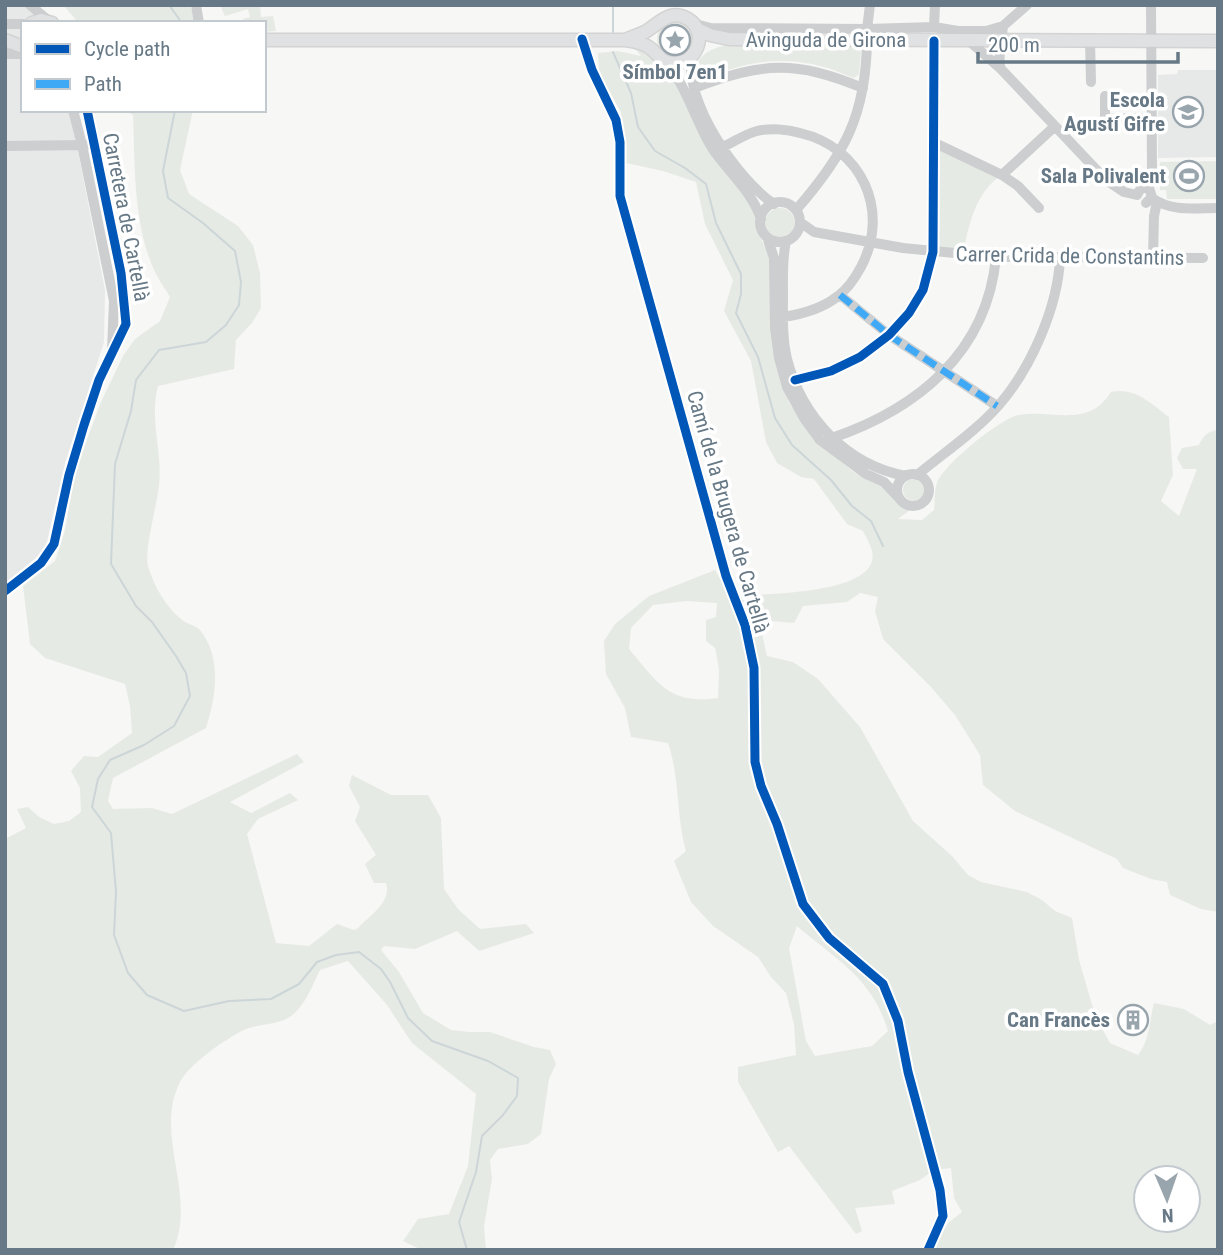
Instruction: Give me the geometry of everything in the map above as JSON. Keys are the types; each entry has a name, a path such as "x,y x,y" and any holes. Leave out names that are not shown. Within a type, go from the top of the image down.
{"main road":[{"path":"266,40 625,40 641,43 666,62 680,63 691,57 699,41 689,18 674,15 625,40"},
{"name":"Avinguda de Girona","path":"689,18 710,35 729,39 934,34 968,40 1003,33 1090,40 1218,41"},
{"path":"653,50 651,38 658,22"},
{"path":"5,39 21,46"},
{"name":"Avinguda de Girona","path":"691,57 729,39"}],"street":[{"path":"29,5 50,21"},
{"path":"658,22 667,5"},
{"path":"796,210 822,181 856,118 863,88 870,5"},
{"path":"795,380 831,371 860,357 889,335 909,313 923,290 933,253 935,5"},
{"path":"1000,69 998,62 1003,33 1027,5"},
{"path":"1151,5 1153,258"},
{"name":"Avinguda de Girona","path":"689,18 711,28 867,35"},
{"name":"Avinguda de Girona","path":"934,34 958,31 1003,33"},
{"name":"Camí de la Brugera de Cartellà","path":"582,39 592,70 616,120 620,142 620,196 726,576 745,625 754,668 755,762 761,786 803,904 829,938 883,984 898,1021 908,1072 940,1190 943,1216 928,1250"},
{"path":"968,40 1000,69 1106,180 1124,192 1136,195 1140,188 1151,198 1172,208 1218,208"},
{"path":"1090,40 1091,82"},
{"path":"691,57 690,90 712,148 752,197 774,258 775,328 787,387 820,440 854,466 884,482 907,505 914,506 925,500 929,488 927,482 917,475"},
{"path":"666,62 690,90 723,147 772,204"},
{"path":"690,90 747,70 782,67 796,67 834,76 863,88"},
{"path":"1105,96 1105,119 1151,118"},
{"name":"Carretera de Cartellà","path":"74,112 112,293 112,350"},
{"name":"Carretera de Cartellà","path":"5,591 41,563 54,544 68,475 99,380 126,324 123,283 87,112"},
{"path":"1002,175 1054,127"},
{"path":"723,147 757,131 787,129 814,136 840,151 855,167 868,189 873,217 871,243 854,280 840,295 820,307 783,317"},
{"path":"933,142 1002,175 1018,186 1039,208"},
{"path":"5,146 94,145"},
{"path":"752,197 772,204 786,204 796,210 800,222 774,258"},
{"path":"761,219 764,211 772,204"},
{"name":"Carrer Crida de Constantins","path":"800,222 814,232 933,253 996,257 1203,258"},
{"name":"Carrer Crida de Constantins","path":"787,240 814,232"},
{"path":"767,237 787,240"},
{"path":"787,240 783,256 783,317 787,358 810,412 846,451 867,464 904,477"},
{"path":"832,438 891,414 919,395 944,372 983,311 993,282 996,257"},
{"path":"884,482 917,475 963,440 997,406 1029,359 1044,325 1058,282 1060,258"},
{"path":"840,295 889,335 997,406"},
{"path":"114,323 121,326 126,324"},
{"path":"900,499 897,491 904,477"}],"shaded area":[{"path":"5,5 32,5 36,16 21,21 21,112 69,112 105,290 104,342 65,463 45,550 5,584"},
{"path":"63,5 189,5 198,19 197,21 77,21"},
{"path":"220,5 260,5 261,17 273,16 276,31 266,32 266,21 244,21 250,17 248,9 225,16"},
{"path":"675,21 688,26 693,39 688,52 675,57 662,52 657,39 662,26"},
{"path":"630,43 637,44 668,69 712,154 757,212 758,232 769,256 788,401 810,434 824,448 855,473 885,488 900,504 910,510 898,519 922,520 934,510 936,486 941,475 973,444 1010,418 1031,414 1081,414 1102,403 1111,392 1120,391 1136,394 1169,417 1173,475 1161,501 1179,516 1197,469 1183,469 1177,458 1182,448 1199,445 1206,435 1218,430 1218,912 1201,909 1170,895 1167,882 1123,868 1117,859 1015,811 983,785 980,755 955,715 883,639 875,611 878,597 860,593 847,602 803,606 794,623 759,620 767,656 793,662 818,679 860,727 913,821 952,856 968,875 981,882 1027,892 1055,911 1072,918 1079,960 1095,1015 1110,1043 1138,1055 1147,1037 1154,1003 1184,1009 1210,1025 1218,1021 1218,1250 931,1250 948,1223 962,1212 954,1198 951,1168 934,1170 920,1180 892,1191 895,1204 855,1208 862,1231 856,1234 789,1146 778,1152 738,1082 738,1067 796,1055 794,1024 786,993 758,957 713,926 691,902 674,861 686,851 668,743 631,737 625,708 606,674 604,641 615,624 649,596 715,570 730,596 786,593 850,581 865,572 872,561 872,553 863,531 847,524 814,479 801,477 777,463 766,442 751,361 724,311 733,280 705,224 696,182 626,163 621,112 599,73 598,53 618,51 641,56","holes":["687,601 717,603 716,617 706,620 706,641 715,648 719,669 718,698 701,699 676,695 657,681 629,649 631,628 653,605","797,926 851,971 873,997 888,1031 872,1046 815,1056 806,1041 789,948"]},
{"path":"856,45 861,52 859,74 854,78 808,63 777,61 746,65 702,81 697,80 698,62 710,51 722,46"},
{"name":"Escola Agustí Gifre","path":"1178,70 1216,70 1218,157 1158,158 1158,75 1177,74"},
{"path":"127,112 193,112 180,170 189,194 238,226 253,245 260,273 261,308 252,323 236,340 234,369 158,386 155,411 160,473 148,549 148,566 165,602 182,620 200,630 207,641 214,665 214,690 206,728 113,778 108,801 113,809 152,808 172,814 297,754 304,762 230,802 251,813 290,793 298,800 258,819 247,834 276,943 309,946 337,924 354,930 358,928 379,908 386,896 386,883 374,883 365,864 376,855 355,821 360,807 349,786 352,775 391,795 428,795 441,818 444,889 458,909 480,929 526,924 534,933 479,951 457,931 415,949 384,946 381,950 399,972 423,1013 451,1030 490,1032 550,1050 556,1064 549,1079 541,1134 528,1144 498,1149 490,1160 492,1179 484,1226 486,1250 422,1250 403,1241 418,1219 449,1214 468,1166 476,1094 412,1043 387,1005 348,961 320,970 307,997 294,1014 278,1022 246,1029 229,1038 200,1059 180,1082 173,1102 171,1123 181,1208 173,1250 5,1250 5,839 26,828 17,809 28,807 39,817 54,824 69,821 81,812 80,788 71,771 84,756 98,757 132,733 125,684 45,658 30,644 23,586 55,561 65,530 75,472 101,402 123,356 135,339 160,321 170,297 156,274 143,237 135,176 133,115"},
{"path":"933,142 1002,175 986,190 975,210 963,255 933,252"},
{"name":"Sala Polivalent","path":"1218,161 1218,199 1167,199 1166,190 1160,190 1160,162"},
{"path":"780,208 791,212 795,223 791,234 780,238 769,234 765,223 769,212"},
{"path":"914,479 922,482 925,490 922,498 914,501 906,498 903,490 906,482"}],"waterway":[{"path":"169,5 181,21"},
{"path":"613,5 613,32"},
{"path":"613,52 631,93 638,127 655,151 706,184 716,223 741,274 741,294 736,313 758,357 775,418 792,445 831,480 852,506 871,521 883,546"},
{"path":"175,112 163,171 168,198 203,223 235,251 241,282 239,305 226,325 206,342 159,350 136,380 131,411 115,464 111,564 136,606 152,622 176,656 186,673 190,696 174,726 144,745 110,760 98,779 92,807 111,833 116,892 114,935 128,973 147,995 184,1011 229,1001 271,999 299,984 317,962 336,955 359,952 381,969 408,1018 432,1041 488,1061 518,1078 517,1096 482,1136 476,1172 459,1222 467,1250"}],"marked path":[{"path":"840,295 889,335 997,406"}],"cycle path":[{"path":"582,39 592,70 616,120 620,142 620,196 726,576 745,625 754,668 755,762 761,786 777,824 803,904 829,938 883,984 898,1021 908,1072 940,1190 943,1216 928,1250"},
{"path":"795,380 831,371 860,357 889,335 909,313 923,290 933,252 934,41"},
{"path":"5,591 41,563 54,544 69,475 84,425 99,380 126,324 121,273 87,112"}],"place":[{"name":"Símbol 7en1","path":"675,40"},
{"name":"Escola Agustí Gifre","path":"1188,112"},
{"name":"Sala Polivalent","path":"1189,176"},
{"name":"Can Francès","path":"1133,1020"}]}
